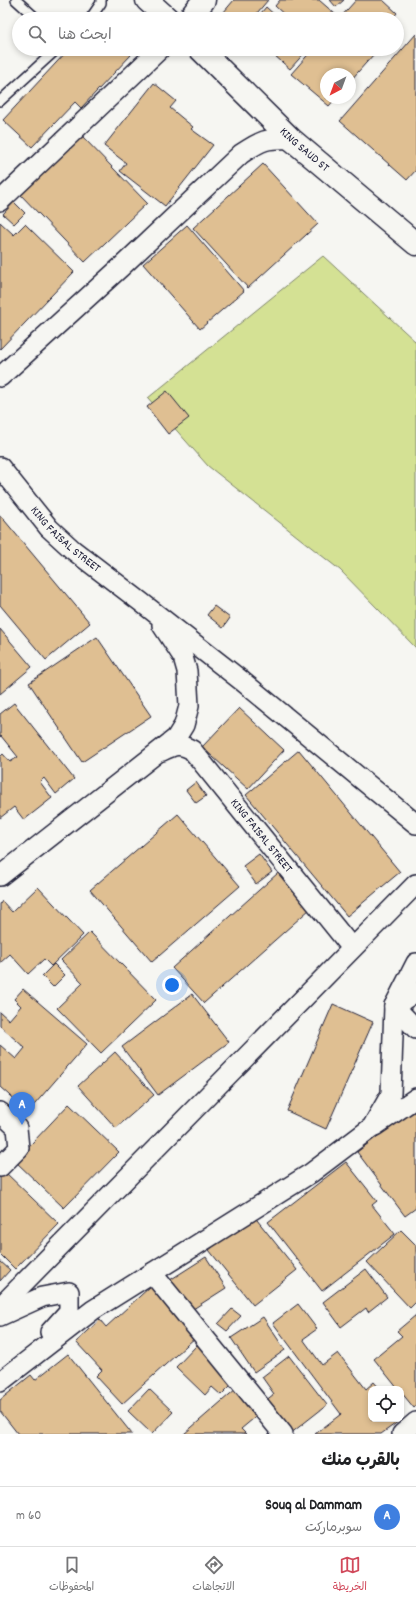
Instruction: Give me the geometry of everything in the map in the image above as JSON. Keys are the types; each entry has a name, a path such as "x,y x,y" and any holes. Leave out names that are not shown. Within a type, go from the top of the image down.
{"main road":[{"path":"147,0 160,12"},
{"path":"195,12 204,0"},
{"name":"KING SAUD ST","path":"207,56 291,139 416,244"}],"street":[{"path":"0,201 153,56"},
{"path":"0,377 121,267 241,154 256,144 270,138 291,139"},
{"name":"KING FAISAL STREET","path":"0,467 49,528 73,550 141,602"},
{"path":"0,876 176,738 184,725 189,706 186,671 183,657 159,620 141,602"},
{"path":"141,602 242,681 416,824"},
{"name":"KING FAISAL STREET","path":"160,751 176,745 184,746 192,750 352,948"},
{"path":"0,1307 416,884"},
{"path":"372,1128 391,1094 394,1006 416,964"},
{"path":"394,1006 416,992"},
{"path":"394,1006 416,1029"},
{"path":"7,1377 93,1310 311,1174 372,1128 416,1098"},
{"path":"0,1112 17,1128 19,1148 0,1166"},
{"path":"152,1273 283,1434"},
{"path":"0,1316 42,1297 69,1292 69,1311 7,1377"},
{"path":"402,1434 416,1422"}],"lane":[{"path":"16,0 29,12"},
{"path":"95,12 101,3 101,0"},
{"path":"2,95 49,56"}],"green space":[{"path":"323,256 416,342 416,648 340,570 208,466 148,398"}],"building":[{"path":"234,0 268,0 258,12 224,12"},
{"path":"280,0 319,0 333,12 281,12 275,6"},
{"path":"330,0 344,0 336,7"},
{"path":"356,0 383,0 396,12 345,12"},
{"path":"266,7 271,12 262,12"},
{"path":"416,34 416,170 407,180 340,121 397,56 404,56 404,48"},
{"path":"62,56 130,56 81,108 75,102 32,147 3,120"},
{"path":"275,56 302,56 290,69"},
{"path":"307,56 372,56 356,74 356,68 320,68 320,98 291,74"},
{"path":"154,83 176,101 170,108 193,127 191,129 213,145 165,206 120,171 126,163 104,146"},
{"path":"80,134 147,203 85,262 19,193"},
{"path":"263,164 318,224 248,288 193,228"},
{"path":"14,202 25,213 14,224 3,214"},
{"path":"0,222 14,235 25,224 74,272 0,349"},
{"path":"187,225 244,291 200,329 143,264"},
{"path":"167,391 189,418 168,434 147,407"},
{"path":"0,515 90,623 46,660 0,605"},
{"path":"214,606 230,618 223,628 207,615"},
{"path":"0,629 32,667 0,694"},
{"path":"97,637 151,716 82,762 29,683"},
{"path":"14,703 74,779 56,794 44,778 40,782 52,798 24,820 14,807 0,818 0,757 3,754 10,762 18,757 1,736 0,737 0,714"},
{"path":"239,708 284,750 248,789 202,747"},
{"path":"299,750 400,872 347,916 246,795"},
{"path":"196,782 206,796 196,803 186,790"},
{"path":"178,814 240,886 152,962 90,890"},
{"path":"259,854 272,872 256,884 243,866"},
{"path":"278,873 310,909 204,1003 172,968"},
{"path":"38,887 83,935 51,966 44,959 28,974 10,954 0,963 0,904 2,901 12,912"},
{"path":"90,932 156,1000 101,1053 57,1008 83,983 61,960"},
{"path":"54,964 65,975 53,987 42,976"},
{"path":"23,989 87,1044 28,1112 0,1087 0,1045 16,1059 25,1048 0,1026 0,1012 9,1020 21,1006 14,999"},
{"path":"192,994 229,1042 158,1095 122,1047"},
{"path":"333,1004 373,1022 326,1129 287,1111"},
{"path":"115,1052 154,1095 116,1128 78,1086"},
{"path":"69,1104 119,1152 64,1208 15,1161"},
{"path":"416,1107 416,1208 405,1216 357,1152"},
{"path":"346,1162 377,1201 372,1205 395,1234 322,1291 268,1222"},
{"path":"4,1171 59,1224 15,1269 0,1254 0,1175"},
{"path":"253,1215 297,1270 253,1305 209,1250"},
{"path":"401,1230 416,1245 416,1302 410,1308 367,1262"},
{"path":"206,1257 226,1288 190,1311 170,1280"},
{"path":"0,1261 10,1270 0,1281"},
{"path":"366,1269 387,1297 368,1312 366,1308 341,1327 323,1302"},
{"path":"151,1286 197,1336 122,1404 96,1376 102,1370 76,1342 100,1320 106,1327"},
{"path":"298,1304 317,1329 303,1339 322,1365 338,1353 366,1389 368,1387 368,1422 398,1422 381,1434 315,1434 341,1414 273,1323"},
{"path":"232,1309 241,1316 227,1331 218,1324"},
{"path":"416,1315 416,1406 414,1408 404,1396 404,1386 396,1386 374,1359 402,1336 397,1331"},
{"path":"263,1317 285,1350 254,1372 231,1338"},
{"path":"197,1345 234,1382 221,1395 212,1387 205,1395 176,1367"},
{"path":"68,1354 132,1434 18,1434 0,1411 0,1400 31,1375 35,1380"},
{"path":"289,1356 327,1405 290,1434 265,1401 274,1394 262,1377"},
{"path":"374,1382 377,1386 369,1386"},
{"path":"237,1388 259,1414 241,1429 246,1434 184,1434"},
{"path":"149,1389 173,1412 152,1434 128,1411"}],"place":[{"name":"Souq al Dammam","path":"22,1125"}]}
